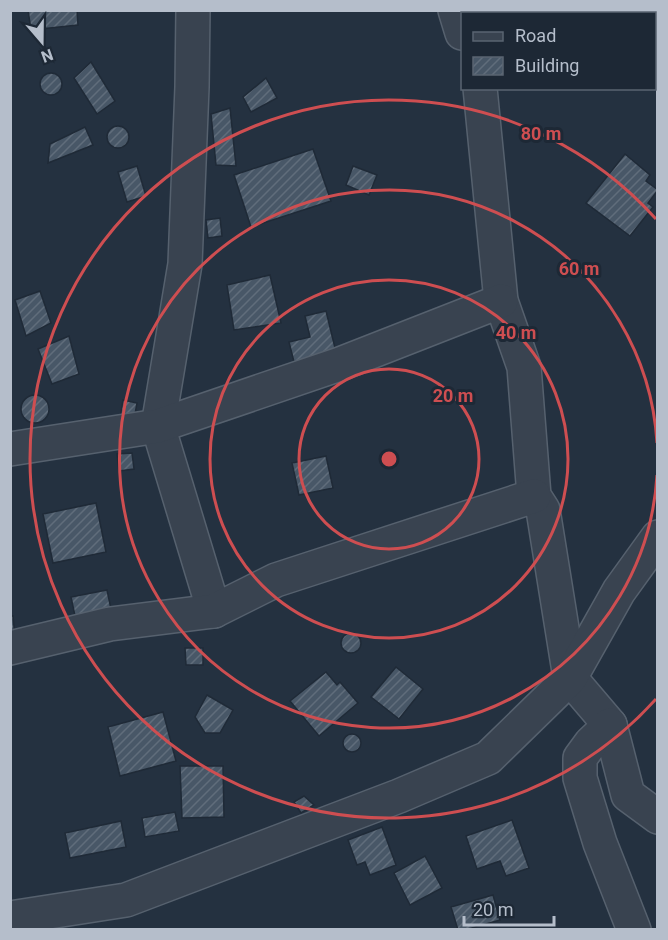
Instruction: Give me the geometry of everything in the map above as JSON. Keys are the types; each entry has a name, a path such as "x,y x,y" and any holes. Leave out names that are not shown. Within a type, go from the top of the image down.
{"street":[{"path":"193,10 185,264 158,426 214,611"},
{"path":"455,10 461,30"},
{"path":"480,90 501,301 524,367 534,496 543,510 570,678 610,725 628,795 657,818"},
{"path":"10,449 158,426 340,364 501,301"},
{"path":"10,648 110,624 214,611 276,580 534,496"},
{"path":"10,918 126,900 399,796 488,758 570,678 619,591 657,537"},
{"path":"610,725 591,742 580,758 580,778 600,843 634,930"}],"building":[{"path":"28,10 77,10 78,25 31,30"},
{"path":"544,10 627,10 627,12 544,12"},
{"path":"91,62 115,101 97,114 74,78"},
{"path":"51,73 59,76 62,84 59,92 51,95 43,92 40,84 43,76"},
{"path":"266,78 277,98 251,112 243,97"},
{"path":"230,108 236,166 216,165 211,114"},
{"path":"118,126 126,129 129,137 126,145 118,148 110,145 107,137 110,129"},
{"path":"85,127 93,145 48,163 50,144"},
{"path":"313,149 331,201 251,227 234,175"},
{"path":"625,154 650,175 646,181 658,190 648,203 653,207 630,236 586,203"},
{"path":"137,166 146,196 127,202 118,172"},
{"path":"353,166 377,175 369,195 346,185"},
{"path":"220,218 222,236 208,238 206,220"},
{"path":"270,275 281,323 234,330 227,285"},
{"path":"40,291 51,323 26,336 15,300"},
{"path":"326,311 336,352 294,362 289,342 310,337 305,316"},
{"path":"69,336 79,374 52,384 38,349"},
{"path":"35,395 45,399 49,409 45,419 35,423 25,419 21,409 25,399"},
{"path":"123,400 137,403 134,420 120,418"},
{"path":"132,453 134,469 119,471 117,454"},
{"path":"326,456 333,488 299,495 292,463"},
{"path":"96,503 106,552 53,563 43,514"},
{"path":"107,590 111,609 75,616 71,597"},
{"path":"10,616 13,616 15,638 10,639"},
{"path":"351,633 358,636 361,643 358,650 351,653 344,650 341,643 344,636"},
{"path":"185,648 203,648 203,665 186,665"},
{"path":"396,667 423,689 399,719 371,697"},
{"path":"326,672 337,685 340,682 358,703 319,736 290,701"},
{"path":"207,695 233,710 220,733 205,733 195,717"},
{"path":"163,712 176,761 120,776 108,727"},
{"path":"352,734 358,737 361,743 358,749 352,752 346,749 343,743 346,737"},
{"path":"180,766 223,766 224,817 182,818"},
{"path":"304,796 314,805 301,813 294,802"},
{"path":"175,812 179,831 145,837 142,818"},
{"path":"512,820 529,868 506,876 500,861 477,869 466,836"},
{"path":"121,821 126,847 70,858 65,833"},
{"path":"382,827 396,865 370,875 365,862 357,865 348,840"},
{"path":"425,856 442,888 410,905 394,873"},
{"path":"493,895 500,920 458,930 451,907"}]}
